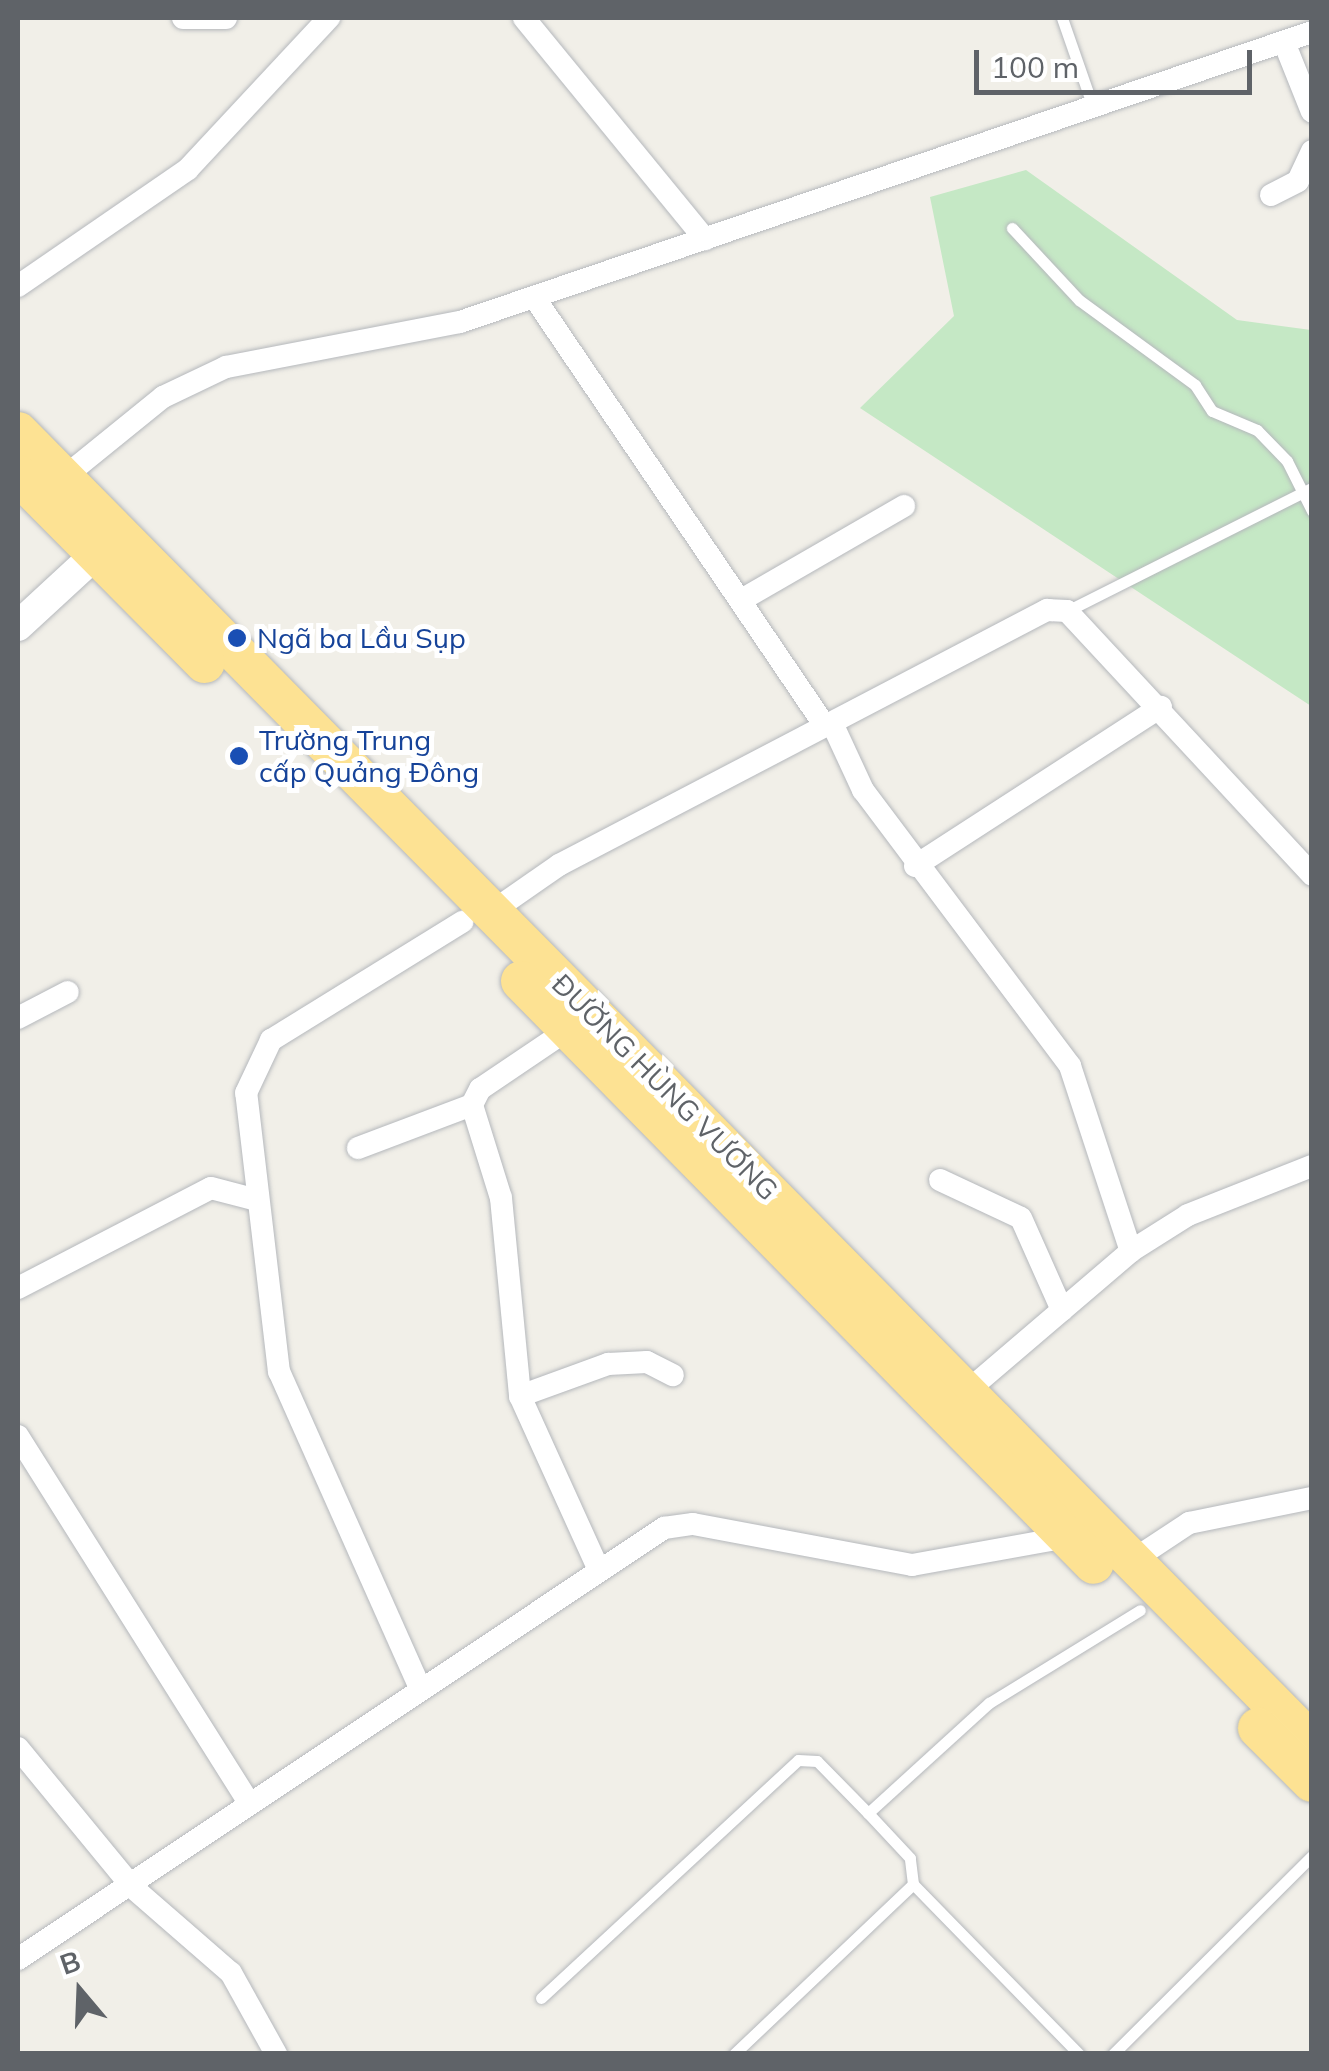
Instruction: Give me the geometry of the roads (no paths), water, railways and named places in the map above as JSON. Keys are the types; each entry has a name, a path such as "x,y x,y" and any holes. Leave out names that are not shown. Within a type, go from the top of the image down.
{"highway":[{"name":"ĐƯỜNG HÙNG VƯƠNG","path":"18,432 476,917 569,1029 1312,1782"},
{"name":"ĐƯỜNG HÙNG VƯƠNG","path":"18,474 96,554 965,1393 1312,1743"}],"street":[{"path":"183,18 226,18"},
{"path":"524,18 705,239"},
{"path":"18,286 188,169 316,22"},
{"path":"63,478 163,397 226,367 460,322 1312,32"},
{"path":"1284,42 1312,112"},
{"path":"1271,195 1298,180 1312,150"},
{"path":"534,297 828,724 863,790 915,866 1070,1066 1131,1250"},
{"path":"743,599 904,506"},
{"path":"18,626 96,554"},
{"path":"420,1688 278,1372 246,1093 258,1052 558,866 1036,615 1067,611 1161,707 1312,875"},
{"path":"915,866 1161,707"},
{"path":"18,1018 68,992"},
{"path":"358,1148 472,1105 480,1089 569,1029"},
{"path":"472,1105 502,1198 520,1396 599,1570"},
{"path":"965,1393 1131,1250 1188,1214 1312,1166"},
{"path":"940,1180 1021,1218 1062,1310"},
{"path":"18,1288 211,1188 257,1200"},
{"path":"520,1396 608,1364 647,1362 673,1376"},
{"path":"18,1436 249,1803"},
{"path":"1130,1562 1189,1523 1312,1498"},
{"path":"18,1959 132,1888 249,1803 599,1570 684,1523 912,1565 1067,1537"},
{"path":"18,1748 132,1888 231,1973 276,2054"}],"lane":[{"path":"1062,18 1092,108"},
{"path":"1012,228 1079,300 1195,385 1212,410 1257,430 1287,461 1306,491 1312,511"},
{"path":"1067,611 1306,491"},
{"path":"868,1812 989,1703 1140,1610"},
{"path":"541,1998 798,1760 816,1761 910,1858 913,1884 1079,2054"},
{"path":"1114,2054 1312,1856"},
{"path":"734,2054 913,1884"}],"place":[{"name":"Ngã ba Lầu Sụp","path":"237,638"},
{"name":"Trường Trung cấp Quảng Đông","path":"239,756"}]}
